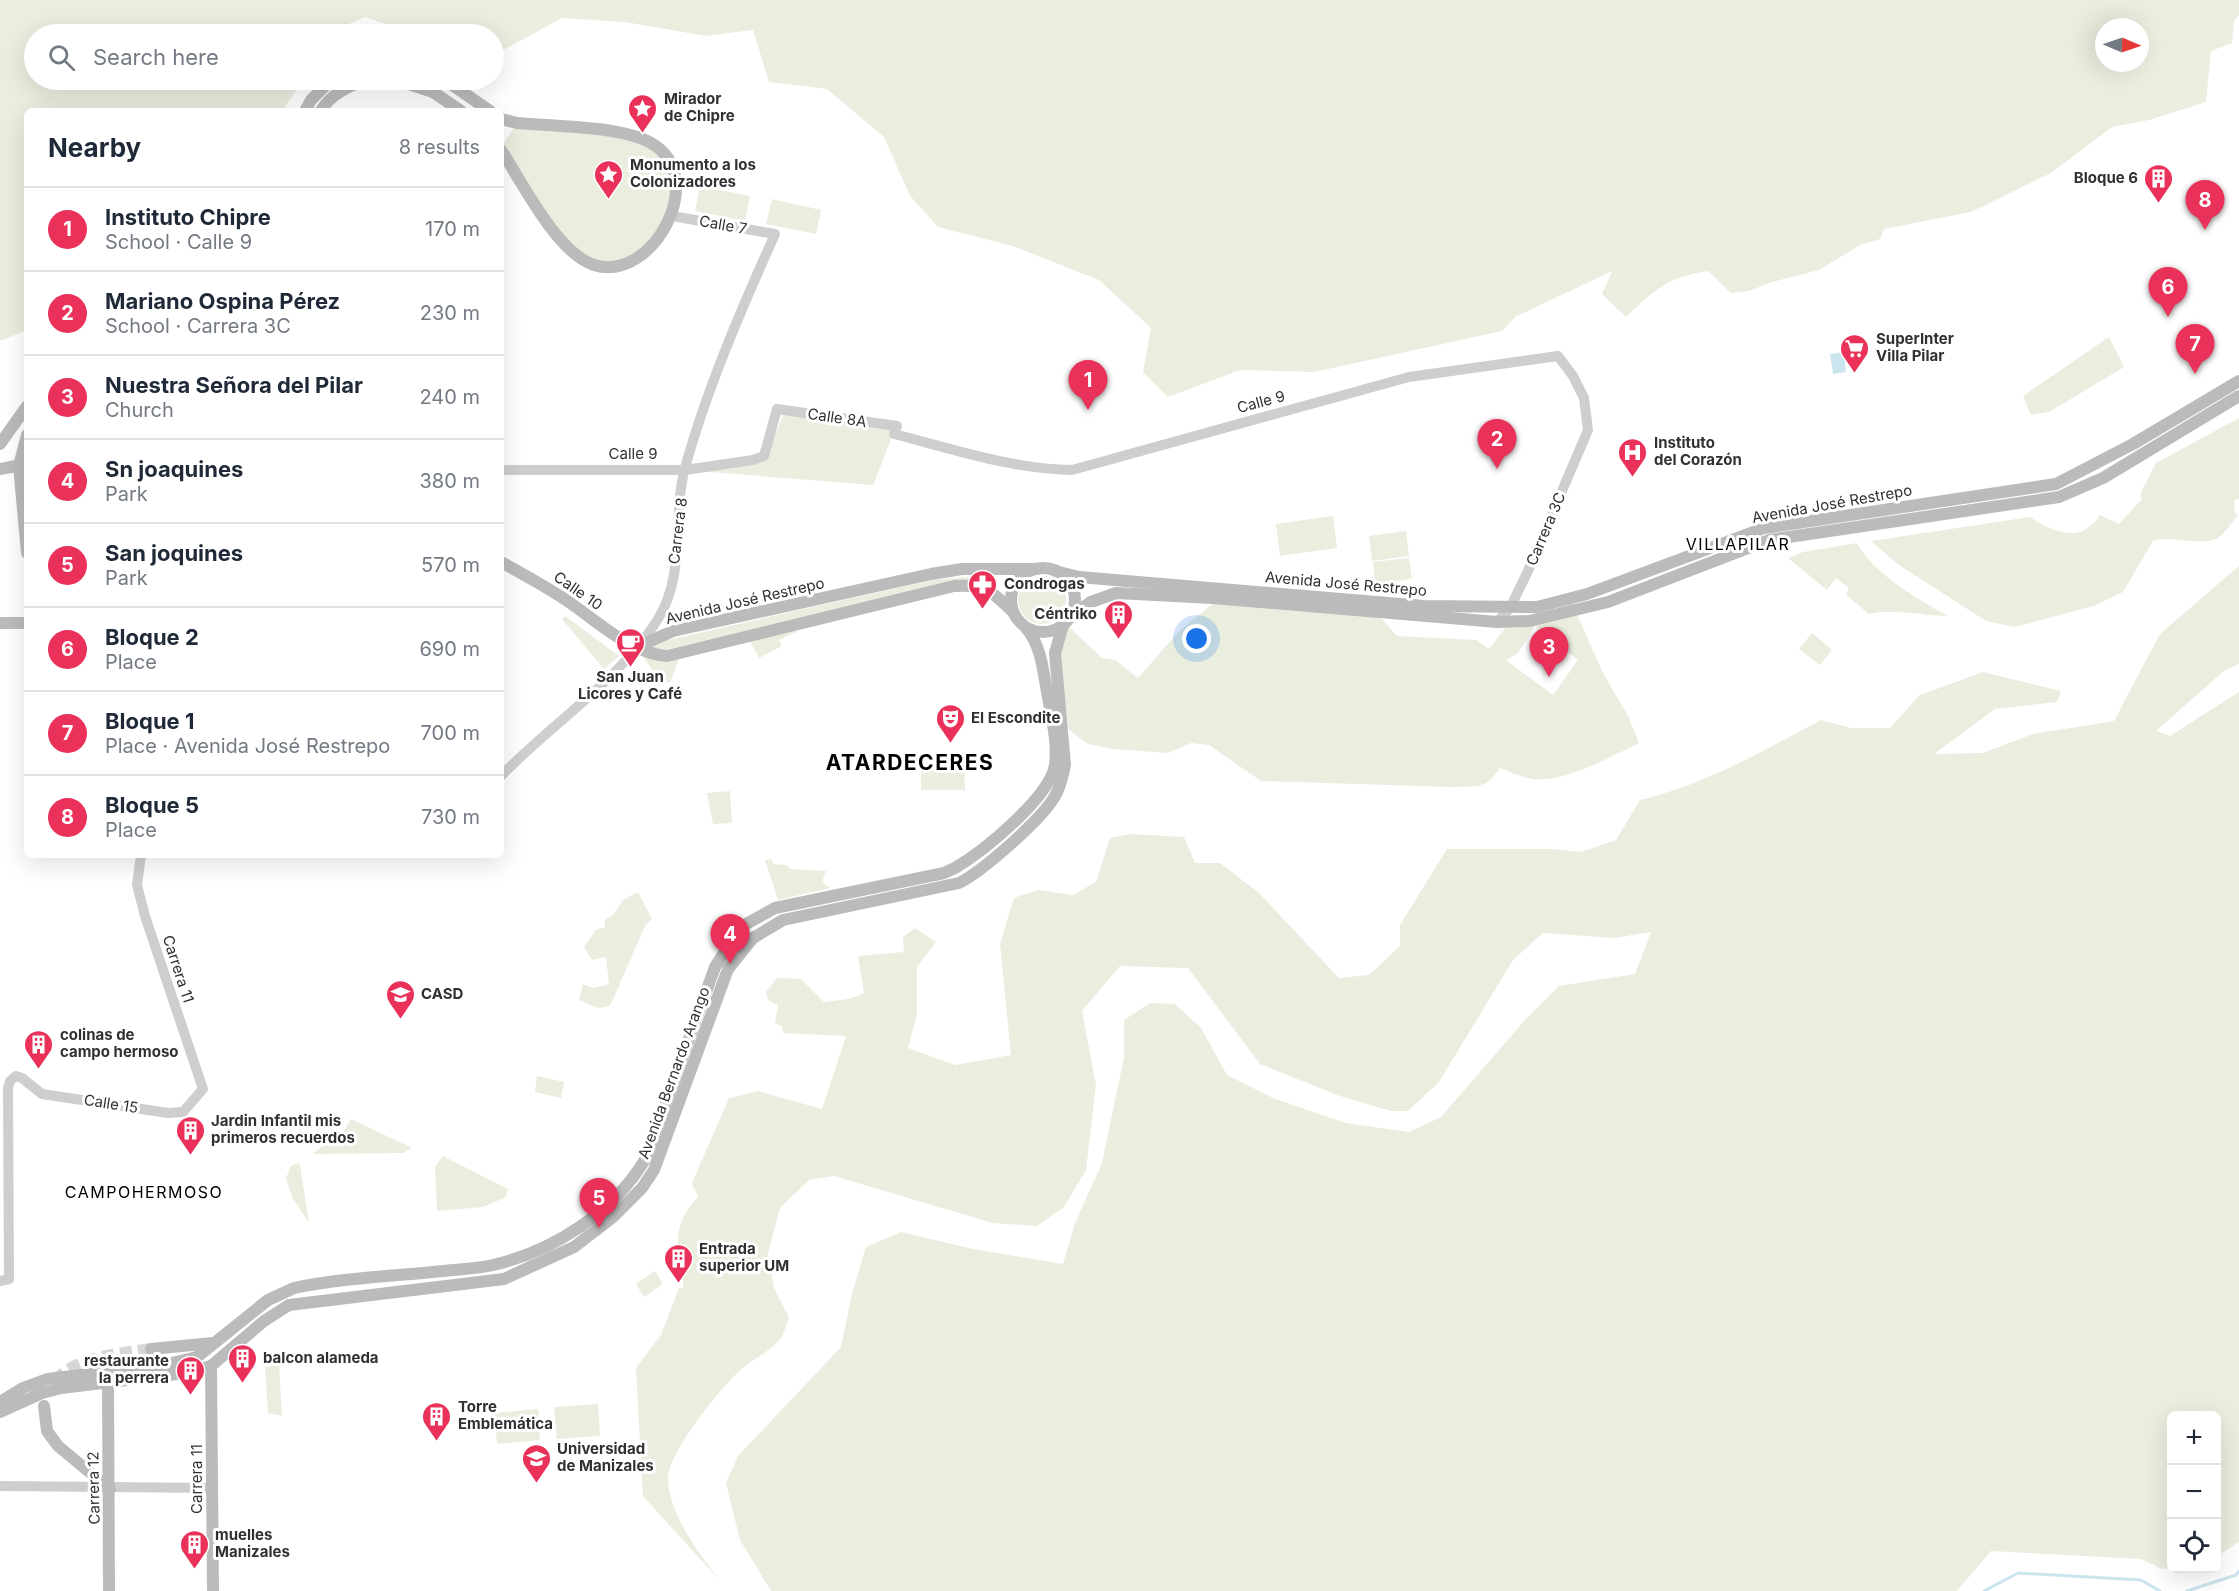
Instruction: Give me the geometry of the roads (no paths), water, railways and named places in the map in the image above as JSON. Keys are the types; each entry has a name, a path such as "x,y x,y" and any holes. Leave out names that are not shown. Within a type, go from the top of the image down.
{"main road":[{"path":"307,108 321,90"},
{"path":"323,108 330,99 343,90"},
{"path":"427,90 457,108"},
{"path":"460,90 486,108"},
{"path":"504,119 517,123 626,134 653,144 669,160 674,173 675,197 672,216 665,231 643,253 616,265 593,265 580,258 558,236 504,155"},
{"name":"Avenida José Restrepo","path":"1055,571 1079,578 1424,606 1537,607 1587,594 1764,528 2056,484 2133,444 2239,381"},
{"name":"Avenida José Restrepo","path":"1066,621 1091,602 1116,593 1213,598 1497,622 1528,621 1600,604 1769,540 2059,497 2103,478 2239,396"},
{"path":"0,444 24,410"},
{"path":"0,469 23,465 24,487"},
{"name":"Calle 10","path":"504,564 545,586 637,647"},
{"name":"Avenida José Restrepo","path":"637,647 674,631 931,574 962,569 1037,569"},
{"path":"637,647 656,655 667,656 954,586 980,586 988,590 1012,611 1026,628 1045,632 1066,621 1073,609 1073,590 1063,575 1055,571 1037,569 1021,577 1015,584 1011,593 1012,611"},
{"name":"Avenida Bernardo Arango","path":"0,1412 42,1393 61,1388 185,1373 211,1366 264,1321 289,1305 504,1279 574,1247 613,1217 642,1188 654,1170 728,969 753,938 783,920 959,883 980,870 1046,809 1062,779 1065,765 1055,662 1066,621"},
{"path":"0,622 24,623"},
{"name":"Avenida Bernardo Arango","path":"0,1402 23,1388 47,1379 170,1364 197,1357 268,1300 294,1288 492,1266 524,1256 561,1239 615,1199 635,1177 646,1158 715,968 732,940 746,924 776,908 955,868 965,862 1042,794 1052,775 1055,750 1042,665 1032,635 1026,628"},
{"path":"151,1349 214,1343"},
{"name":"Carrera 11","path":"211,1366 213,1591"},
{"name":"Carrera 12","path":"108,1384 109,1591"},
{"path":"44,1406 47,1431 58,1446 110,1489"}],"street":[{"name":"Calle 7","path":"672,216 775,234"},
{"name":"Carrera 8","path":"504,773 529,747 583,701 637,647 659,618 670,593 685,470 736,320 775,234"},
{"name":"Calle 9","path":"896,430 1039,469 1072,470 1409,378 1558,356 1573,376 1584,398 1588,430"},
{"name":"Calle 8A","path":"764,456 777,410 896,430"},
{"name":"Carrera 3C","path":"1497,622 1510,608 1588,430"},
{"name":"Calle 9","path":"504,470 685,470 753,460 764,456"},
{"name":"Carrera 11","path":"141,858 137,885 145,916 204,1089"},
{"name":"Calle 15","path":"5,1280 8,1088 10,1081 16,1076 22,1078 42,1094 168,1113 183,1112 204,1089"},
{"path":"0,1486 110,1489 212,1488"}],"water":[{"path":"1859,350 1861,360 1845,363 1846,372 1833,374 1830,354"}],"waterway":[{"path":"2187,1591 2236,1575 2239,1571"},
{"path":"1984,1591 2018,1573 2141,1580 2160,1591"}],"tunnel":[{"path":"55,1381 75,1366 87,1361 151,1349"}],"place":[{"name":"Mirador de Chipre","path":"643,134"},
{"name":"Monumento a los Colonizadores","path":"609,200"},
{"name":"Bloque 6","path":"2159,204"},
{"name":"Bloque 5","path":"2205,230"},
{"name":"Bloque 2","path":"2168,317"},
{"name":"SuperInter Villa Pilar","path":"1855,374"},
{"name":"Bloque 1","path":"2195,374"},
{"name":"Instituto Chipre","path":"1088,410"},
{"name":"Mariano Ospina Pérez","path":"1497,469"},
{"name":"Instituto del Corazón","path":"1633,478"},
{"name":"Condrogas","path":"983,610"},
{"name":"Céntriko","path":"1118,640"},
{"name":"San Juan Licores y Café","path":"630,668"},
{"name":"Nuestra Señora del Pilar","path":"1549,677"},
{"name":"El Escondite","path":"950,744"},
{"name":"Sn joaquines","path":"730,964"},
{"name":"CASD","path":"400,1020"},
{"name":"colinas de campo hermoso","path":"39,1070"},
{"name":"Jardin Infantil mis primeros recuerdos","path":"190,1156"},
{"name":"San joquines","path":"599,1228"},
{"name":"Entrada superior UM","path":"678,1284"},
{"name":"balcon alameda","path":"242,1384"},
{"name":"restaurante la perrera","path":"190,1396"},
{"name":"Torre Emblemática","path":"437,1442"},
{"name":"Universidad de Manizales","path":"536,1484"},
{"name":"muelles Manizales","path":"194,1570"}],"district":[{"name":"VILLAPILAR","path":"1738,544"},
{"name":"ATARDECERES","path":"910,763"},
{"name":"CAMPOHERMOSO","path":"144,1192"}]}
